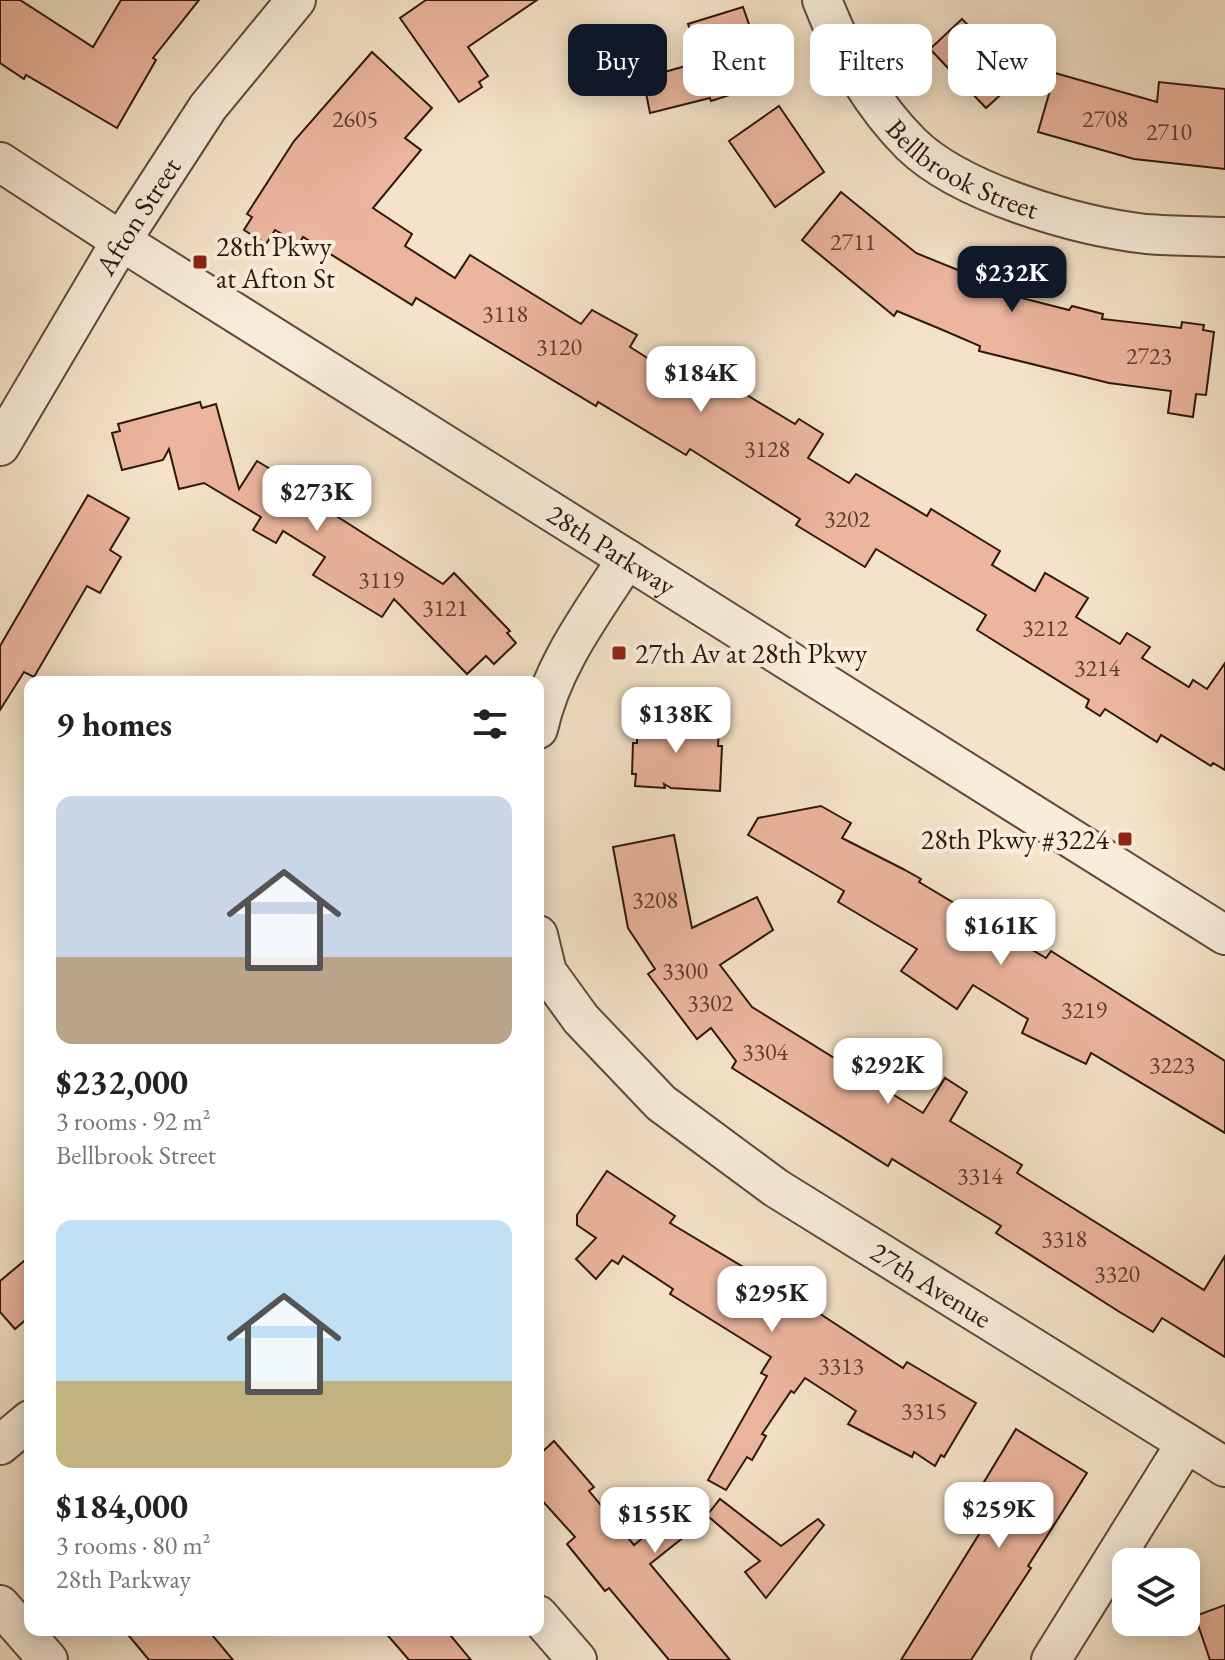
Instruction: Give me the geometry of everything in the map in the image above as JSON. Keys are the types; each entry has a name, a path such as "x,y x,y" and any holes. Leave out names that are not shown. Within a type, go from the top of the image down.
{"street":[{"name":"Afton Street","path":"0,446 121,241 208,107 296,0"},
{"name":"Bellbrook Street","path":"822,0 853,66 887,118 913,146 951,172 990,192 1085,223 1146,233 1225,237"},
{"name":"28th Parkway","path":"0,162 1225,935"},
{"path":"544,710 565,654 627,559"},
{"name":"27th Avenue","path":"544,977 661,1103 776,1188 1225,1467"},
{"path":"0,1445 24,1425"},
{"path":"1051,1660 1186,1443"},
{"path":"0,1605 24,1632"},
{"path":"544,1622 577,1660"},
{"path":"27,1636 48,1660"}],"building":[{"path":"0,0 20,0 93,47 121,0 199,0 153,58 156,60 117,128 0,63"},
{"path":"426,0 537,0 468,47 488,76 479,82 482,87 459,102 400,18"},
{"path":"743,7 749,24 688,24"},
{"path":"948,32 948,68 932,51 932,47"},
{"path":"372,52 432,108 405,138 421,150 373,208 412,234 405,246 455,278 470,255 581,324 592,310 637,335 630,347 684,381 686,378 699,386 705,375 709,378 712,374 795,424 799,419 823,434 808,458 849,483 856,474 927,516 931,509 1000,551 992,565 1035,591 1045,573 1088,598 1076,617 1120,644 1127,633 1150,647 1142,658 1189,687 1193,680 1207,689 1225,663 1225,770 1213,763 1211,766 1161,735 1157,742 1105,709 1100,716 1086,707 1089,700 977,630 986,615 876,549 865,567 796,525 800,519 690,449 686,455 598,402 596,406 416,298 412,305 303,237 299,244 275,230 266,244 244,230 252,217 247,214 294,141"},
{"path":"683,67 683,96 727,96 650,113 647,96 667,96 667,71"},
{"path":"1056,73 1157,102 1159,82 1225,89 1225,169 1134,159 1038,132 1048,96 1056,96"},
{"path":"975,96 999,96 986,108"},
{"path":"779,106 824,172 775,207 729,141"},
{"path":"841,192 916,253 1000,287 998,292 1069,310 1072,306 1103,314 1102,319 1181,328 1182,322 1204,325 1203,330 1214,332 1206,395 1196,394 1193,417 1168,413 1171,391 1109,383 979,351 980,346 897,311 894,316 802,240"},
{"path":"200,402 202,408 216,404 239,489 257,461 330,505 327,510 443,584 454,573 510,631 507,633 516,643 494,664 486,656 467,674 394,599 382,617 313,575 325,557 283,531 276,543 253,530 261,517 204,483 179,489 169,449 163,460 122,470 112,433 120,431 118,424"},
{"path":"88,495 129,518 110,550 121,557 100,593 87,586 35,676 24,672 0,710 0,646"},
{"path":"649,705 652,724 719,727 718,746 722,746 720,791 671,788 664,784 665,788 635,786 636,774 632,774 633,743 637,743 638,706"},
{"path":"821,806 851,823 842,838 921,879 919,882 1046,958 1051,951 1225,1061 1225,1133 1091,1053 1086,1064 1022,1033 1028,1019 973,985 957,1009 901,971 917,949 838,902 844,891 748,835 758,818"},
{"path":"674,835 692,928 757,897 773,930 720,965 752,1007 923,1113 945,1078 967,1092 950,1121 1022,1165 1017,1173 1204,1290 1225,1256 1225,1357 1162,1318 1153,1332 996,1233 1001,1226 892,1159 888,1166 732,1068 736,1061 711,1028 697,1039 648,974 655,969 628,928 613,847"},
{"path":"607,1171 675,1216 670,1223 805,1304 903,1368 907,1362 976,1403 944,1457 941,1455 935,1466 914,1452 912,1457 848,1424 856,1411 805,1378 794,1393 791,1391 762,1434 766,1436 752,1460 747,1457 726,1490 708,1480 767,1376 761,1373 771,1357 670,1294 673,1289 623,1256 618,1264 612,1260 596,1279 576,1259 596,1238 577,1225 577,1215"},
{"path":"24,1261 24,1321 15,1329 0,1312 0,1281"},
{"path":"1016,1429 1087,1473 1028,1566 1031,1568 971,1660 901,1660 1004,1494 984,1482"},
{"path":"554,1441 594,1487 589,1491 634,1545 694,1496 708,1514 720,1499 781,1546 818,1519 824,1525 766,1598 745,1572 760,1561 709,1517 650,1564 730,1660 669,1660 609,1588 605,1591 567,1544 575,1537 544,1503 544,1450"},
{"path":"1225,1605 1225,1660 1210,1660 1200,1631 1200,1614"},
{"path":"129,1636 213,1636 233,1660 149,1660"},
{"path":"388,1636 451,1636 471,1660 409,1660"}],"place":[{"name":"28th Pkwy at Afton St","path":"200,262"},
{"name":"27th Av at 28th Pkwy","path":"619,653"},
{"name":"28th Pkwy #3224","path":"1125,839"}]}
